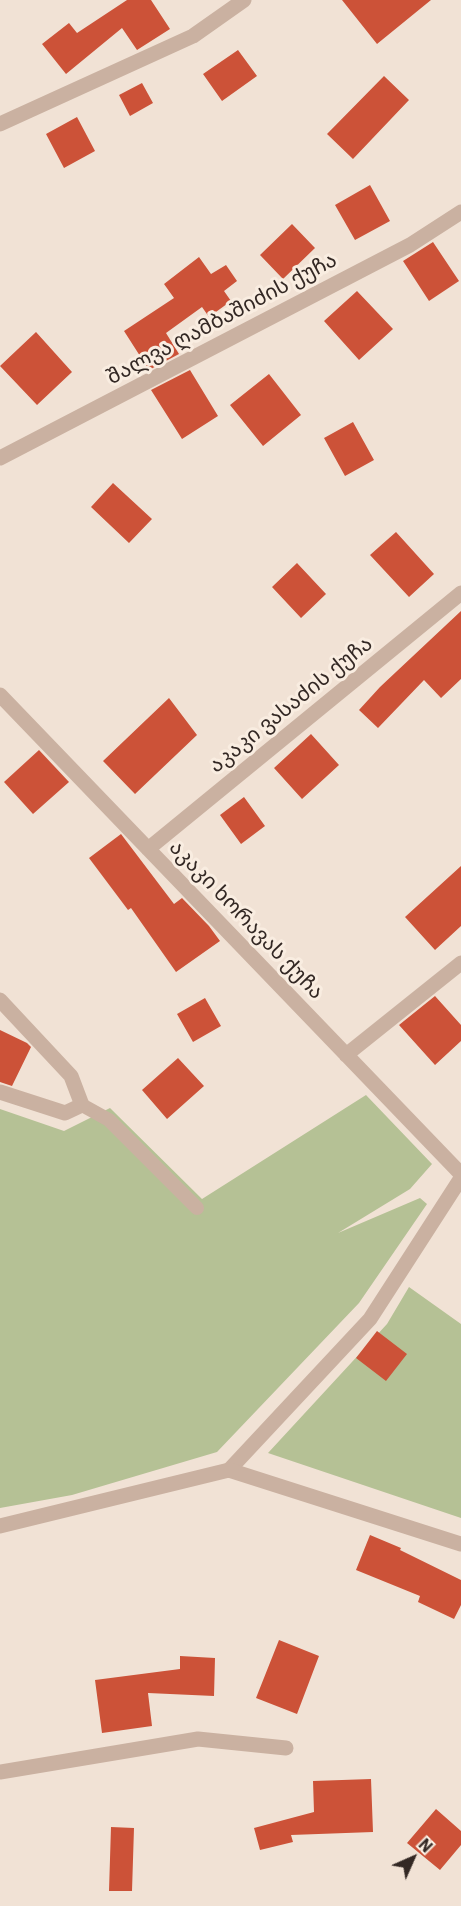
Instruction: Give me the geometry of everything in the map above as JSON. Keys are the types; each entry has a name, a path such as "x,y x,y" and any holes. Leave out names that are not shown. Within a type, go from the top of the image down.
{"street":[{"path":"0,124 193,36 244,0"},
{"name":"შალვა ღამბაშიძის ქუჩა","path":"0,459 410,245 461,212"},
{"name":"აკაკი ვასაძის ქუჩა","path":"148,849 461,593"},
{"name":"აკაკი ხორავას ქუჩა","path":"0,695 461,1176"},
{"path":"346,1055 461,963"},
{"path":"0,1000 71,1076 82,1105 65,1113 0,1092"},
{"path":"229,1470 370,1319 461,1176"},
{"path":"0,1526 229,1470 461,1544"},
{"path":"0,1772 198,1739 286,1748"}],"lane":[{"path":"82,1105 109,1120 197,1208"}],"green space":[{"path":"366,1095 432,1164 410,1189 338,1233 420,1198 427,1204 359,1303 217,1452 72,1495 0,1508 0,1109 64,1131 110,1108 202,1199"},
{"path":"409,1287 461,1324 461,1518 268,1453 387,1324"}],"building":[{"path":"127,0 151,0 170,29 137,50 122,28 66,74 42,44 69,23 77,33"},
{"path":"342,0 431,0 377,44"},
{"path":"238,50 257,76 222,101 203,74"},
{"path":"384,76 409,100 353,159 327,134"},
{"path":"142,83 153,103 130,116 119,95"},
{"path":"77,117 95,151 64,168 46,134"},
{"path":"370,185 390,221 355,240 335,205"},
{"path":"292,224 315,248 283,279 260,255"},
{"path":"433,242 459,281 429,301 403,261"},
{"path":"199,257 211,274 226,265 237,281 224,291 231,301 209,317 202,307 166,333 179,354 149,370 124,331 174,298 164,284"},
{"path":"357,291 393,329 359,360 324,321"},
{"path":"36,332 72,372 37,405 0,366"},
{"path":"190,370 218,416 182,439 151,390"},
{"path":"269,374 301,415 263,446 230,405"},
{"path":"353,422 374,460 345,476 324,438"},
{"path":"113,483 152,519 129,543 91,507"},
{"path":"396,532 434,574 409,597 370,555"},
{"path":"297,563 326,594 301,618 272,587"},
{"path":"461,611 461,679 441,698 424,680 378,728 359,710 380,687"},
{"path":"169,698 197,735 135,794 103,761"},
{"path":"311,734 339,765 302,799 274,768"},
{"path":"39,750 69,782 33,814 4,782"},
{"path":"244,797 265,826 241,844 220,815"},
{"path":"121,834 174,904 182,898 220,941 176,972 131,908 128,910 89,858"},
{"path":"461,866 461,926 435,950 405,917"},
{"path":"435,996 461,1025 461,1041 435,1065 399,1025"},
{"path":"205,998 221,1026 193,1042 177,1014"},
{"path":"0,1030 31,1047 12,1086 0,1082"},
{"path":"178,1058 204,1086 167,1119 142,1090"},
{"path":"377,1331 407,1354 386,1381 356,1358"},
{"path":"370,1535 401,1548 400,1550 461,1580 461,1605 454,1619 418,1602 420,1596 356,1570"},
{"path":"279,1640 319,1656 297,1714 256,1698"},
{"path":"180,1656 215,1658 214,1696 148,1693 152,1726 102,1733 95,1680 180,1669"},
{"path":"371,1779 373,1832 291,1835 293,1842 260,1850 254,1828 314,1812 313,1781"},
{"path":"436,1809 461,1831 461,1845 440,1870 407,1843"},
{"path":"111,1827 134,1828 132,1891 109,1891"}]}
